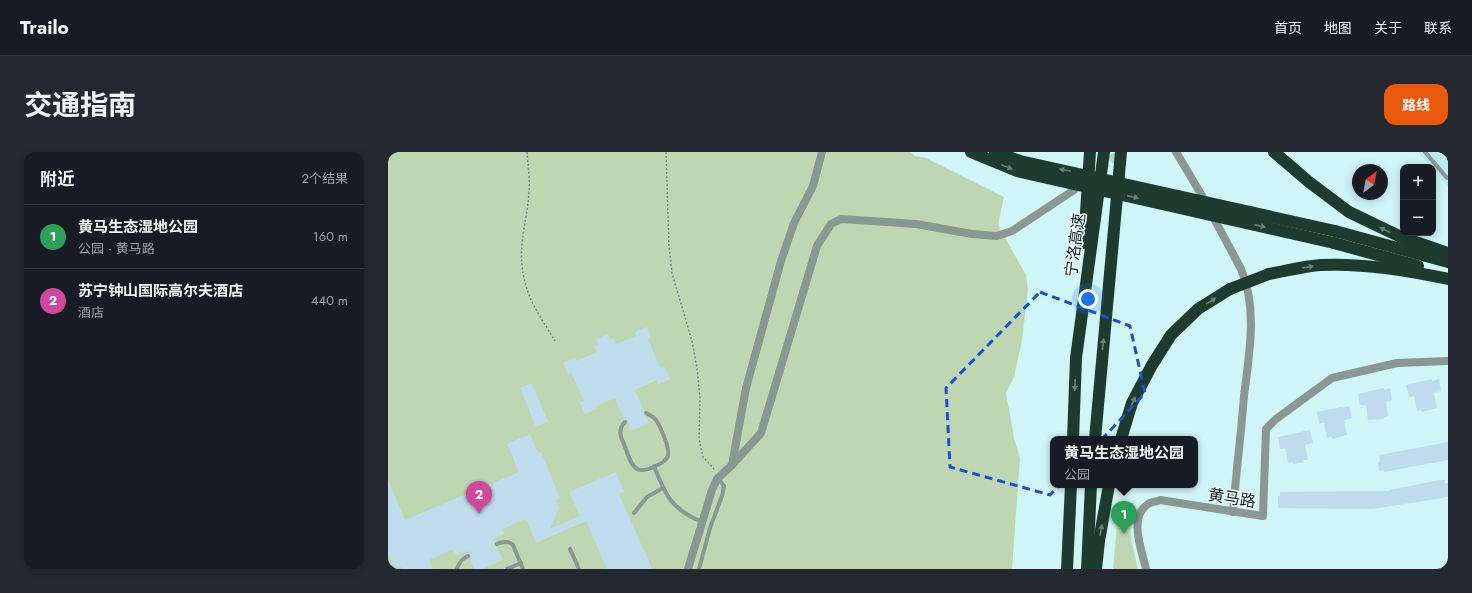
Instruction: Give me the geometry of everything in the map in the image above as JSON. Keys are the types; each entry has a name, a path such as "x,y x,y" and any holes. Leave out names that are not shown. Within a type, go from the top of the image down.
{"highway":[{"path":"971,152 1016,171 1334,243 1448,277"},
{"path":"995,152 1020,161 1335,231 1448,262"},
{"path":"1076,358 1090,152"},
{"name":"宁洛高速","path":"1073,436 1076,358 1104,152"},
{"path":"1095,436 1121,152"},
{"path":"1274,152 1349,212 1400,237 1448,253"},
{"path":"1122,436 1132,404 1152,365 1172,335 1198,309 1230,289 1269,274 1320,265 1368,266 1448,277"},
{"path":"1067,569 1071,488"},
{"path":"1087,569 1091,488"},
{"path":"1096,569 1099,541 1108,488"}],"street":[{"path":"732,465 746,388 781,262 794,223 814,186 822,152"},
{"path":"1176,152 1201,194 1241,269 1245,279 1250,302 1251,334 1233,512"},
{"path":"688,569 712,490 719,477 761,434 817,246 831,224 841,219 916,224 972,234 997,236 1012,231 1074,190"},
{"name":"黄马路","path":"1146,569 1137,532 1138,518 1143,508 1148,504 1160,500 1263,516 1266,429 1276,419 1332,378 1397,363 1448,361"}],"lane":[{"path":"1425,152 1448,178"},
{"path":"625,422 621,426 621,438 633,465 637,469 646,470 667,458 669,454 668,448 656,420 646,413"},
{"path":"654,466 663,488 676,507 688,516 702,522"},
{"path":"698,569 710,528 722,496 724,486 719,477"},
{"path":"634,513 647,497 663,488"},
{"path":"497,544 505,541 513,544 523,569"},
{"path":"570,548 578,569"},
{"path":"457,569 458,564 468,556"},
{"path":"507,569 521,564"}],"path":[{"path":"527,152 529,190 521,245 521,263 530,299 555,341"},
{"path":"666,152 669,247 672,273 692,341 697,368 700,399 699,439 703,458 719,477"}],"highlighted area":[{"path":"1040,292 1130,326 1145,393 1050,495 950,467 946,388"}],"shaded area":[{"path":"1418,152 1448,152 1448,187 1436,173 1436,164 1428,164"}],"green space":[{"path":"388,152 910,152 915,156 926,158 1004,197 998,225 1026,275 1028,290 1022,340 1014,377 1006,393 1014,438 1020,458 1012,569 388,569"},
{"path":"1119,502 1134,503 1130,528 1138,569 1113,569"}],"building":[{"path":"647,327 651,338 648,339 660,368 665,367 670,379 658,384 657,380 635,390 644,411 643,415 649,423 630,431 627,425 628,420 624,419 615,398 596,406 597,409 585,414 580,402 584,401 571,372 568,374 563,363 575,358 576,361 597,352 594,346 598,345 596,339 608,334 610,340 614,338 616,344 636,336 635,332"},
{"path":"1432,379 1432,381 1439,379 1441,391 1434,393 1437,408 1422,412 1421,410 1417,411 1414,396 1409,397 1406,385"},
{"path":"532,383 548,422 536,427 520,388"},
{"path":"1384,388 1384,390 1390,388 1392,400 1386,402 1388,416 1384,417 1384,419 1368,420 1366,405 1360,405 1358,394"},
{"path":"1349,406 1352,418 1344,420 1347,435 1332,439 1332,437 1327,438 1324,423 1319,424 1317,412"},
{"path":"1310,430 1313,443 1305,445 1308,460 1303,460 1304,462 1293,464 1293,462 1288,463 1285,448 1280,449 1278,437"},
{"path":"530,434 538,453 541,452 560,498 556,500 559,508 550,529 580,516 569,492 616,472 624,492 619,494 652,569 607,569 586,521 536,543 526,519 502,529 505,534 494,539 494,546 497,547 503,560 482,569 474,569 470,559 471,555 467,551 456,555 453,549 429,560 433,569 402,569 400,566 395,568 388,552 388,480 405,520 519,472 507,444"},
{"path":"1448,442 1448,460 1384,472 1384,470 1379,471 1379,455"},
{"path":"1445,480 1445,484 1448,483 1448,497 1373,509 1278,508 1278,496 1280,496 1280,492 1390,491"}],"tunnel":[{"path":"1101,168 1121,152"}],"place":[{"name":"苏宁钟山国际高尔夫酒店","path":"479,514"},
{"name":"黄马生态湿地公园","path":"1124,534"}]}
